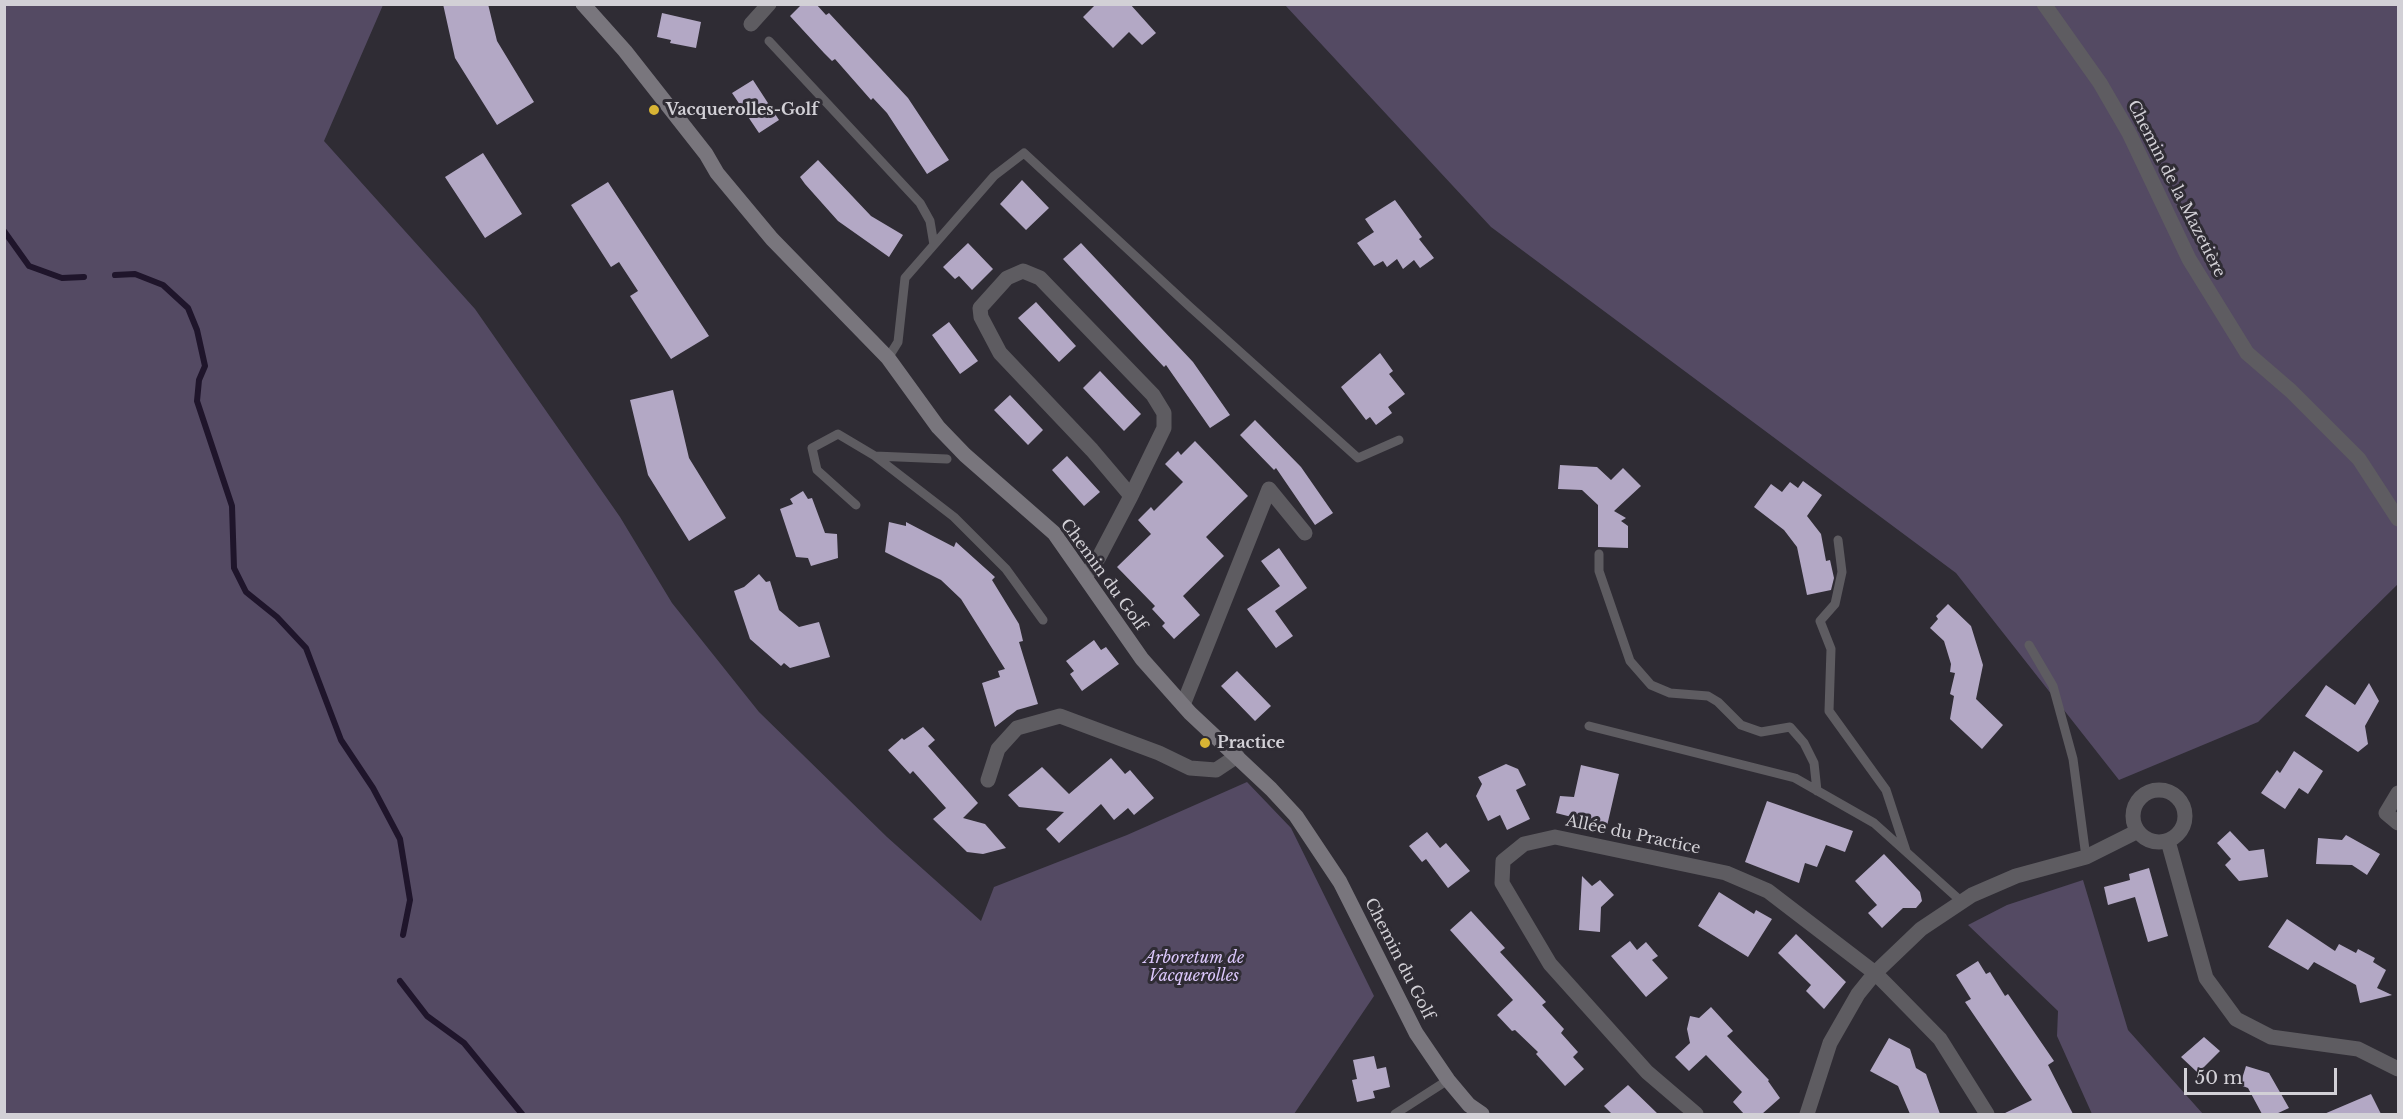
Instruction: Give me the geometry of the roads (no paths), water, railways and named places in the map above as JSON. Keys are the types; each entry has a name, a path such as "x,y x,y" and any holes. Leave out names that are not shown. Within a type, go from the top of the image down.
{"street":[{"name":"Chemin du Golf","path":"583,4 625,51 706,154 717,173 744,208 888,358 938,427 965,456 1054,533 1142,658 1183,705 1271,789 1308,832 1340,882 1416,1033 1448,1080 1470,1105 1482,1114"},
{"path":"751,24 769,4"},
{"name":"Chemin de la Mazetière","path":"2044,4 2100,83 2128,133 2189,259 2247,353 2291,391 2359,459 2398,519"},
{"path":"1085,577 1099,557 1131,496 1164,428 1164,413 1153,395 1041,278 1023,271 1007,278 980,308 981,317 1000,353 1092,450 1131,496"},
{"path":"1183,705 1269,489 1305,533"},
{"path":"988,780 998,749 1017,728 1060,716 1159,753 1190,768 1216,770 1237,756"},
{"path":"2154,790 2171,792 2178,798 2186,813 2181,830 2168,841 2151,840 2138,831 2133,814 2140,798 2154,790"},
{"path":"2398,793 2386,813 2398,823"},
{"path":"1807,1114 1830,1043 1858,994 1875,973 1922,928 1962,902 2016,876 2086,857 2138,831"},
{"name":"Allée du Practice","path":"1696,1114 1647,1072 1550,964 1502,883 1503,861 1524,844 1555,837 1725,873 1768,891 1875,973 1940,1039 1987,1114"},
{"path":"2168,841 2206,978 2236,1019 2271,1037 2358,1049 2398,1070"}],"lane":[{"path":"769,41 920,203 930,221 934,245"},
{"path":"888,358 898,342 905,278 994,176 1024,153 1358,458 1399,440"},
{"path":"856,505 817,470 812,448 838,434 875,456 954,517 1006,569 1043,620"},
{"path":"875,456 947,459"},
{"path":"1838,540 1842,572 1835,603 1820,621 1831,649 1829,711 1886,790 1906,851"},
{"path":"1599,554 1599,571 1630,661 1651,685 1670,693 1708,696 1719,702 1741,725 1761,732 1790,727 1804,743 1814,763 1817,791"},
{"path":"2029,645 2053,686 2070,748 2086,857"},
{"path":"1588,726 1795,778 1874,824 1962,902"},
{"path":"1395,1114 1448,1080"}],"waterway":[{"path":"4,231 29,266 62,278 84,277"},
{"path":"115,275 135,274 163,285 188,308 197,330 205,366 199,380 197,401 232,506 234,568 246,592 277,617 306,648 341,740 373,788 400,839 410,900 403,935"},
{"path":"400,981 427,1016 464,1043 522,1114"}],"place":[{"name":"Vacquerolles-Golf","path":"654,110"},
{"name":"Practice","path":"1205,743"}],"park label":[{"name":"Arboretum de Vacquerolles","path":"1194,967"}]}
